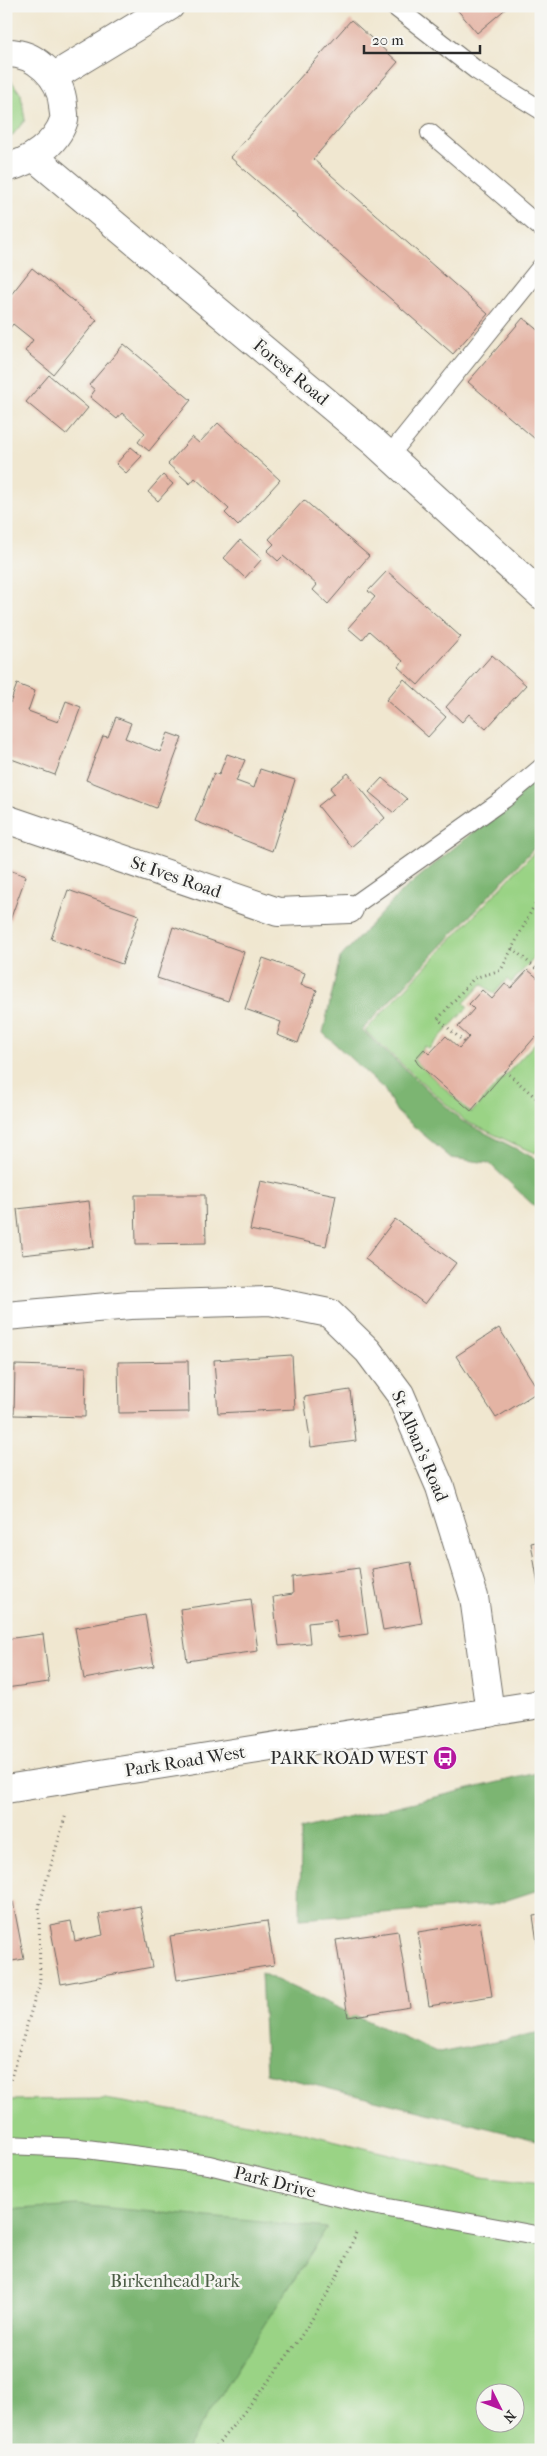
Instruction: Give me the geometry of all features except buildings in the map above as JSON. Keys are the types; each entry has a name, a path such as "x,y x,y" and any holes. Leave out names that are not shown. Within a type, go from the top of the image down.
{"street":[{"path":"53,77 170,6"},
{"path":"6,53 14,53 39,63 53,77 62,96 64,120 51,140 34,157 6,168"},
{"name":"Forest Road","path":"34,157 390,456 541,595"},
{"name":"St Ives Road","path":"6,819 278,912 349,909"},
{"name":"St Alban's Road","path":"6,1316 130,1305 270,1301 329,1314 368,1352 400,1394 440,1487 474,1597 490,1713"},
{"name":"Park Road West","path":"6,1789 541,1704"}],"lane":[{"path":"394,6 476,70 541,110"},
{"path":"430,133 541,228"},
{"path":"390,456 541,267"},
{"path":"349,909 504,800 541,768"},
{"name":"Park Drive","path":"6,2145 79,2148 209,2166 367,2204 541,2236"}],"path":[{"path":"464,1042 438,1019 474,978 501,970 534,906 541,899"},
{"path":"512,948 541,972"},
{"path":"505,1072 541,1102"},
{"path":"6,2094 40,1982 39,1906 76,1778"},
{"path":"213,2450 268,2384 310,2322 349,2253 367,2204"}],"green space":[{"path":"6,74 21,94 25,120 11,137 6,138"},
{"path":"541,775 541,841 362,1030 462,1121 536,1159 541,1156 541,1210 531,1203 489,1163 451,1158 397,1112 384,1089 323,1033 340,958 400,893"},
{"path":"541,845 541,951 511,983 507,979 494,994 482,984 464,1003 468,1007 429,1049 425,1046 414,1060 471,1113 535,1043 541,1048 541,1149 534,1153 465,1121 365,1031"},
{"path":"541,1772 541,1889 492,1905 300,1919 301,1829"},
{"path":"261,1973 439,2053 541,2033 541,2139 536,2140 266,2073"},
{"name":"Birkenhead Park","path":"105,2099 296,2131 482,2177 541,2184 541,2450 6,2450 6,2100"},
{"path":"77,2205 327,2228 185,2450 6,2450 6,2210"}],"place":[{"name":"PARK ROAD WEST","path":"445,1758"}]}
